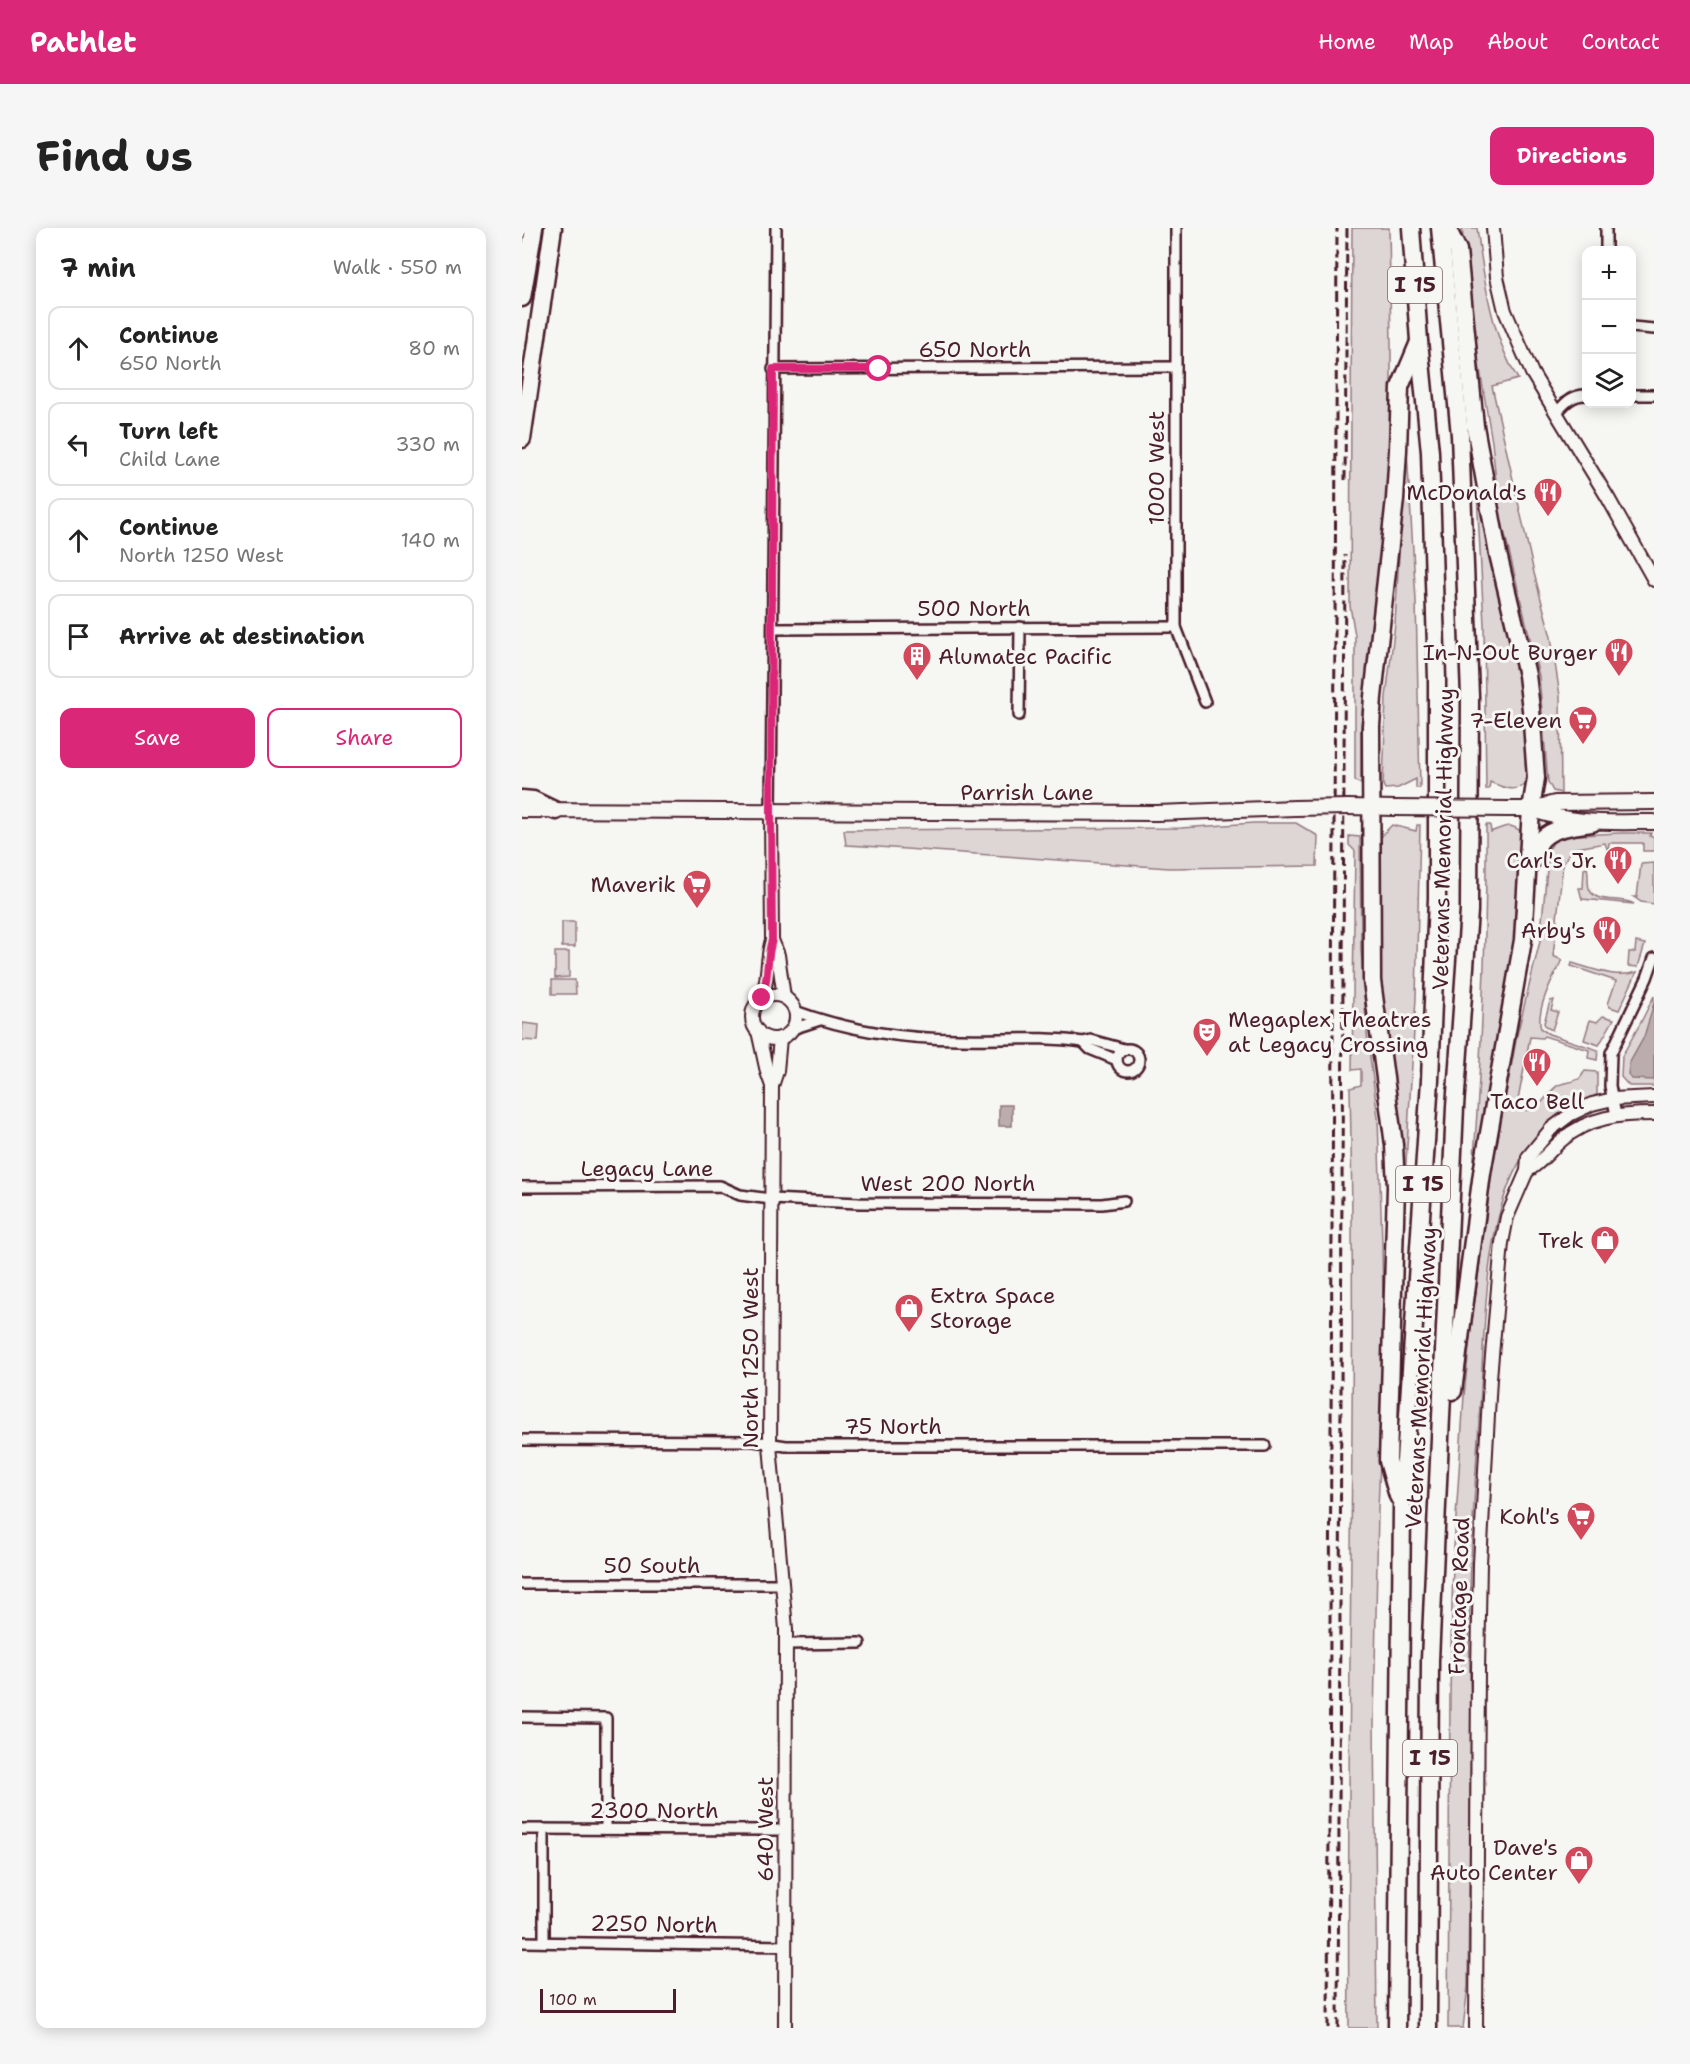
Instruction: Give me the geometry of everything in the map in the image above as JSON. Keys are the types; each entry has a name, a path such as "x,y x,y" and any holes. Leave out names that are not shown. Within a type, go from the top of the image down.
{"highway":[{"path":"522,298 534,228"},
{"path":"522,439 553,228"},
{"name":"Veterans Memorial Highway","path":"1397,2028 1402,1507 1430,1080 1437,898 1437,679 1430,452 1411,228"},
{"name":"Veterans Memorial Highway","path":"1428,2028 1430,1660 1455,1107 1469,911 1470,696 1460,435 1440,228"},
{"path":"1439,1487 1482,1173 1517,977 1525,916 1531,809 1536,778 1532,709 1527,675 1487,498 1475,426 1458,250 1447,228"},
{"path":"1402,1507 1388,1461 1396,1187 1394,1145 1372,981 1371,807 1373,697 1395,499 1400,387 1419,341"},
{"path":"522,799 532,800 556,810"},
{"path":"1517,977 1528,953 1533,913 1534,860 1538,843 1554,831 1592,823"}],"main road":[{"name":"Parrish Lane","path":"522,810 1157,813 1348,807 1531,809 1555,803 1654,802"},
{"name":"Parrish Lane","path":"1531,809 1553,818 1592,823 1654,822"}],"street":[{"path":"776,228 773,369 772,940 767,956 765,989 762,998 753,1010 753,1017 758,1031 769,1038 780,1038 792,1029 820,1020"},
{"name":"1000 West","path":"1176,228 1176,627 1205,702"},
{"path":"1493,228 1497,277 1505,311 1532,373 1628,531 1654,580"},
{"path":"1606,228 1606,246"},
{"path":"1636,329 1654,329"},
{"name":"650 North","path":"773,369 1176,367"},
{"path":"1557,412 1566,402 1577,395 1582,395"},
{"path":"1636,395 1654,395"},
{"path":"1019,715 1020,627"},
{"name":"500 North","path":"773,628 1176,627"},
{"path":"772,940 778,956 784,997"},
{"path":"1616,1115 1610,1086 1611,1053 1647,978 1654,958"},
{"path":"762,998 773,995 784,997 791,1003 796,1016 792,1029"},
{"path":"795,1011 820,1020 881,1033 919,1038 1033,1038 1083,1042 1091,1040 1136,1052 1139,1059 1137,1066 1132,1070 1120,1067 1118,1056 1124,1049"},
{"name":"North 1250 West","path":"758,1031 772,1086"},
{"name":"North 1250 West","path":"780,1038 777,1071 772,1086 770,1445 786,1629"},
{"path":"1083,1042 1090,1049 1118,1060"},
{"name":"Frontage Road","path":"1476,2028 1478,1647 1488,1409 1501,1250 1507,1217 1527,1171 1528,1157 1561,1121 1592,1104 1613,1099 1654,1097"},
{"name":"Frontage Road","path":"1527,1171 1540,1164 1554,1147 1572,1133 1593,1122 1616,1115 1654,1114"},
{"name":"Legacy Lane","path":"522,1187 720,1186 740,1195 771,1199"},
{"name":"West 200 North","path":"771,1199 882,1203 1102,1204 1124,1201"},
{"name":"75 North","path":"522,1440 754,1441 770,1445 1265,1446"},
{"name":"50 South","path":"522,1584 783,1584"},
{"name":"640 West","path":"784,2028 786,1629"},
{"path":"786,1644 860,1643"},
{"path":"522,1717 606,1718 606,1829"},
{"name":"2300 North","path":"522,1828 786,1830"},
{"path":"544,1829 544,1942"},
{"name":"2250 North","path":"522,1942 786,1946"}],"shaded area":[{"path":"1352,228 1389,228 1391,344 1391,470 1378,602 1361,727 1361,784 1355,781 1355,635 1350,606"},
{"path":"1462,228 1477,228 1486,287 1495,325 1501,344 1518,379 1492,386 1534,573 1551,637 1560,696 1561,793 1553,791 1548,782 1539,676 1499,510 1492,442 1469,304"},
{"path":"1406,434 1416,601 1420,788 1416,788 1416,779 1398,788 1385,789 1383,785 1386,697 1395,624"},
{"path":"1476,476 1524,690 1528,777 1526,784 1517,788 1499,786 1490,782 1489,789 1486,789 1484,624"},
{"path":"1254,823 1296,823 1318,836 1317,866 1169,868 846,845 844,830 1181,828"},
{"path":"1392,825 1416,831 1417,825 1420,825 1416,998 1401,1245 1401,1136 1380,985 1379,843 1383,834"},
{"path":"1486,825 1490,825 1491,832 1510,826 1521,832 1520,922 1470,1212 1482,1019"},
{"path":"1651,833 1650,836 1654,838 1654,851 1643,851 1643,843 1609,843 1608,851 1605,843 1571,849 1563,864 1553,956 1562,960 1540,1013 1541,1029 1549,1034 1598,1050 1597,1060 1588,1058 1589,1050 1544,1036 1542,1038 1530,1037 1518,1100 1523,1108 1533,1109 1557,1086 1578,1080 1585,1071 1597,1072 1597,1094 1573,1106 1557,1118 1535,1139 1523,1156 1507,1190 1492,1250 1485,1314 1470,1592 1468,1986 1463,2028 1448,2028 1453,1563 1464,1396 1493,1165 1517,1035 1540,941 1549,849 1554,841 1562,836"},
{"path":"1349,836 1360,837 1361,949 1367,1034 1378,1118 1382,1243 1384,1369 1378,1509 1374,1722 1377,2028 1349,2028 1352,1440 1350,1088 1361,1085 1361,1069 1352,1070 1355,851 1349,845"},
{"path":"1654,863 1654,904 1641,902 1634,897 1637,897 1641,864"},
{"path":"1587,868 1588,885 1596,897 1634,904 1582,899 1579,888 1583,888 1584,869"},
{"path":"562,922 575,922 575,947 562,947"},
{"path":"1636,942 1645,944 1638,967 1628,966 1629,952 1635,952"},
{"path":"555,952 569,952 569,977 555,978"},
{"path":"1572,963 1613,974 1637,972 1619,1010 1608,1004 1616,981 1571,966"},
{"path":"552,980 575,980 576,994 552,994"},
{"path":"1654,996 1654,1086 1629,1086 1621,1077 1622,1056"},
{"path":"1554,1000 1551,1010 1558,1012 1552,1030 1544,1023 1550,1001"},
{"path":"1654,1003 1654,1080 1632,1079 1628,1075 1629,1064 1644,1037"},
{"path":"1603,1016 1614,1019 1599,1045 1584,1040 1590,1020 1597,1022"},
{"path":"523,1023 539,1025 538,1041 522,1040"},
{"path":"999,1105 1012,1105 1012,1126 999,1126"}],"railway":[{"path":"1328,2028 1337,228"},
{"path":"1345,480 1347,228"},
{"path":"1338,2028 1345,555"}],"place":[{"name":"McDonald's","path":"1548,518"},
{"name":"In-N-Out Burger","path":"1619,678"},
{"name":"Alumatec Pacific","path":"917,682"},
{"name":"7-Eleven","path":"1583,746"},
{"name":"Carl's Jr.","path":"1618,886"},
{"name":"Maverik","path":"697,910"},
{"name":"Arby's","path":"1607,956"},
{"name":"Megaplex Theatres at Legacy Crossing","path":"1207,1058"},
{"name":"Taco Bell","path":"1537,1088"},
{"name":"Trek","path":"1605,1266"},
{"name":"Extra Space Storage","path":"909,1334"},
{"name":"Kohl's","path":"1581,1542"},
{"name":"Dave's Auto Center","path":"1579,1886"}],"route":[{"path":"762,998 767,974 767,956 772,940 773,369 879,369"}]}
